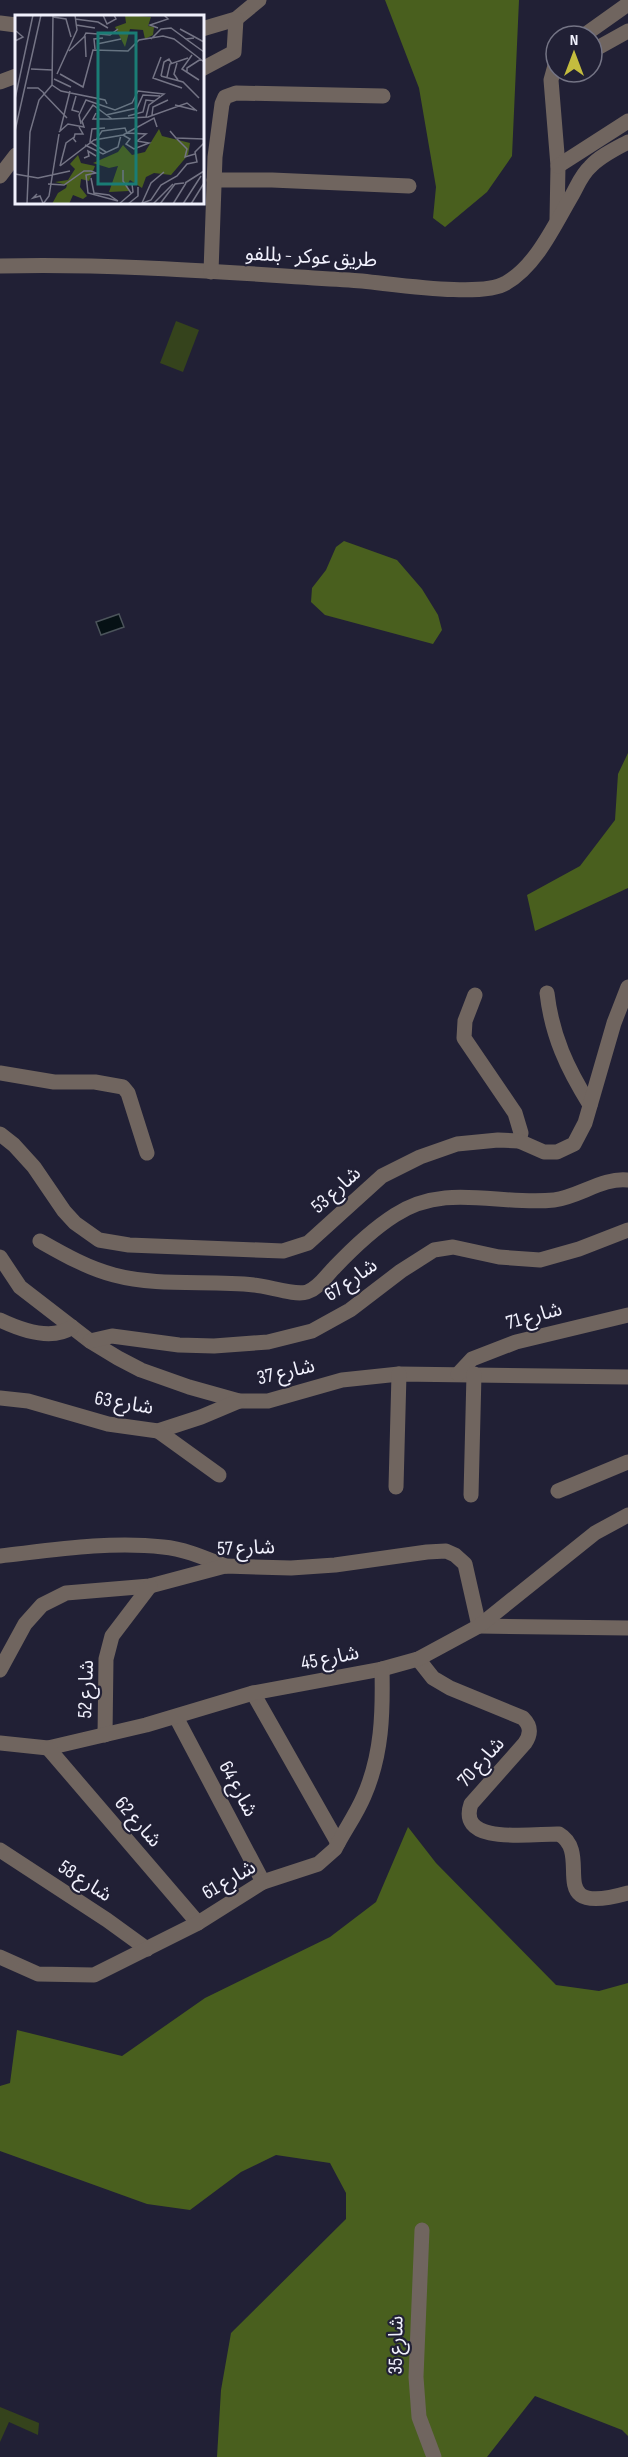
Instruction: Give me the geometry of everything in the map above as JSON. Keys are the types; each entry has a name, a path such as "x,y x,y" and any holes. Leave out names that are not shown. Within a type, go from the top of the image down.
{"street":[{"path":"204,28 236,19 259,0"},
{"path":"600,24 628,4"},
{"path":"204,68 234,52 236,19"},
{"path":"0,23 15,25"},
{"path":"604,44 628,31"},
{"path":"0,82 15,76"},
{"path":"555,84 558,166 556,222"},
{"path":"211,272 214,180 209,157 222,104 228,95 236,93 383,96"},
{"path":"558,166 628,121"},
{"name":"طريق عوكر - بللفو","path":"0,266 211,272 486,290 507,283 522,271 556,222 580,179 590,167 628,142"},
{"path":"0,176 15,156"},
{"path":"214,180 409,186"},
{"name":"شارع 53","path":"0,1134 14,1144 34,1167 69,1217 99,1240 129,1245 283,1251 308,1243 382,1176 420,1157 457,1144 498,1140 519,1141 549,1153 568,1148 580,1136 614,1023 628,987"},
{"path":"547,993 549,1017 553,1028 570,1072 590,1105"},
{"path":"475,995 465,1020 464,1038 515,1113 521,1133 519,1141"},
{"path":"0,1073 54,1082 95,1082 123,1087 128,1093 147,1153"},
{"path":"40,1241 70,1259 113,1275 153,1281 224,1282 274,1287 292,1293 306,1292 321,1284 334,1268 378,1227 426,1200 441,1197 557,1200 610,1181 628,1180"},
{"name":"شارع 67","path":"90,1341 112,1336 179,1345 214,1346 268,1342 312,1331 350,1310 401,1271 434,1250 453,1247 507,1259 540,1260 579,1249 628,1230"},
{"name":"شارع 37","path":"0,1257 20,1287 90,1341 141,1370 189,1388 239,1401 268,1401 342,1380 399,1374 628,1377"},
{"name":"شارع 71","path":"458,1374 472,1359 516,1342 628,1315"},
{"path":"0,1320 12,1326 48,1334 62,1334 72,1327"},
{"path":"396,1487 399,1374"},
{"path":"471,1495 474,1374"},
{"name":"شارع 63","path":"0,1398 28,1401 108,1424 158,1431 201,1417 239,1401"},
{"path":"158,1431 219,1474"},
{"path":"558,1491 628,1462"},
{"name":"شارع 45","path":"0,1743 48,1748 176,1717 253,1693 382,1669 418,1659 479,1626 595,1533 628,1515"},
{"path":"0,1556 129,1545 163,1547 193,1553 225,1566"},
{"name":"شارع 57","path":"0,1670 25,1624 42,1605 66,1593 150,1586 225,1566 291,1569 446,1551 465,1564 479,1626"},
{"name":"شارع 52","path":"105,1735 106,1659 112,1636 150,1586"},
{"path":"479,1626 628,1628"},
{"name":"شارع 70","path":"418,1659 434,1678 464,1694 514,1714 528,1725 529,1733 525,1743 471,1804 468,1815 475,1827 481,1831 507,1835 559,1833 568,1844 576,1888 582,1896 594,1900 628,1893"},
{"name":"شارع 61","path":"0,1957 38,1974 94,1975 198,1923 263,1882 318,1864 329,1856 364,1796 375,1765 383,1721 382,1669"},
{"path":"253,1693 338,1843"},
{"name":"شارع 64","path":"176,1717 263,1882"},
{"name":"شارع 62","path":"48,1748 198,1923"},
{"name":"شارع 58","path":"0,1850 147,1949"},
{"name":"شارع 35","path":"422,2230 416,2377 419,2417 434,2457"}],"green space":[{"path":"385,0 519,0 512,156 487,192 445,227 433,218 436,187 419,88"},
{"path":"176,321 199,330 183,372 160,363"},
{"path":"344,541 397,560 422,589 438,615 442,630 433,644 325,615 311,602 312,588 326,570 336,547"},
{"path":"628,753 628,888 535,931 527,895 580,866 615,820 618,774"},
{"path":"408,1827 436,1863 556,1985 599,1991 628,1983 628,2436 622,2430 535,2396 487,2457 217,2457 221,2390 231,2333 346,2219 346,2193 330,2163 276,2155 241,2172 190,2210 147,2204 0,2151 0,2086 10,2083 17,2030 122,2056 205,1998 330,1937 376,1902"},
{"path":"0,2407 39,2423 38,2435 9,2422 0,2442"}],"shaded area":[{"path":"119,614 124,627 101,635 96,622"}]}
